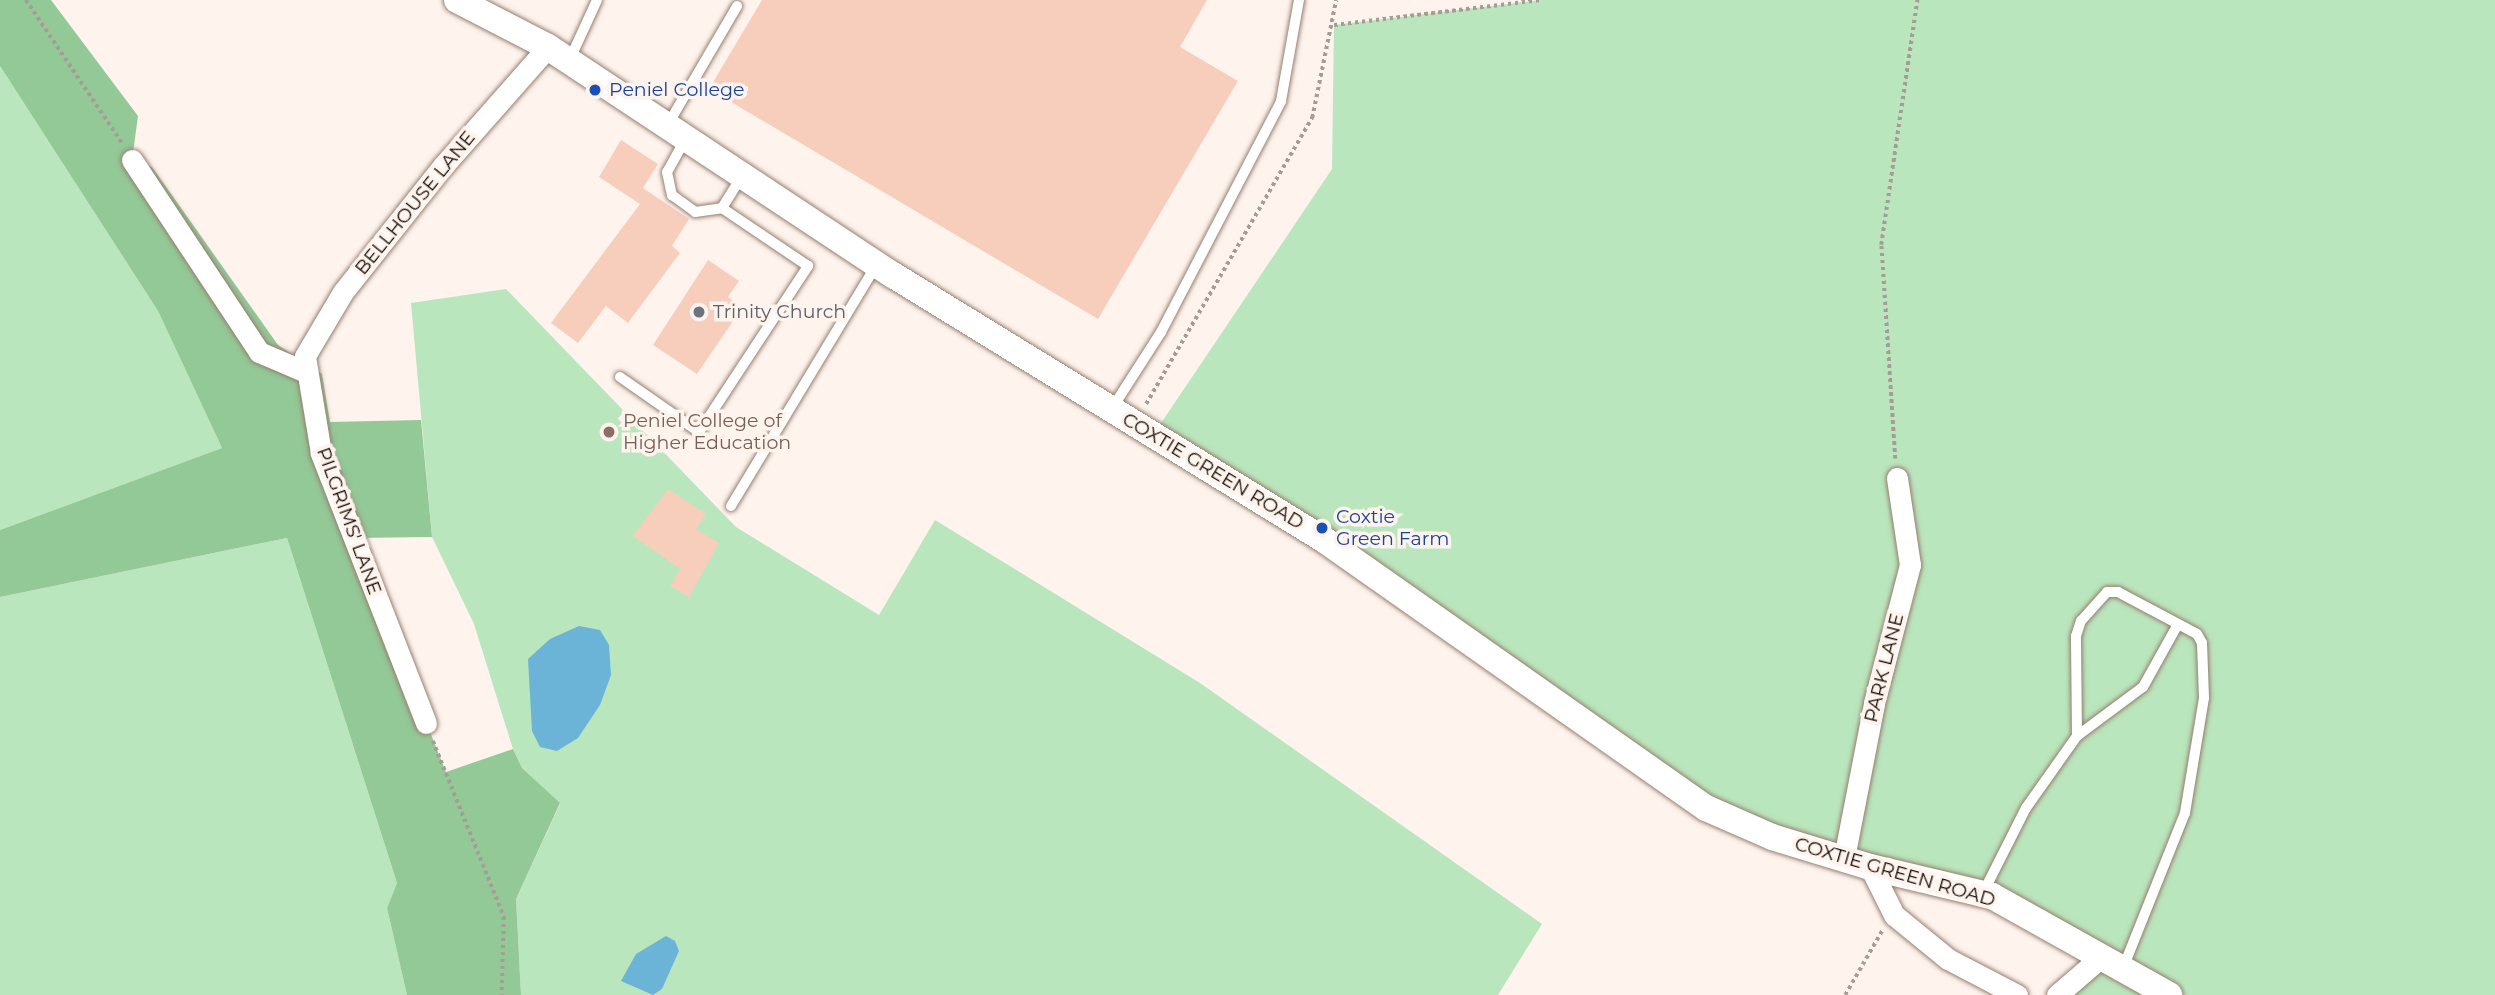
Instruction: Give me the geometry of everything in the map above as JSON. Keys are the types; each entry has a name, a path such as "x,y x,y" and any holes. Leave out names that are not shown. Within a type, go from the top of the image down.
{"street":[{"name":"COXTIE GREEN ROAD","path":"457,0 559,54 877,264 1326,541 1706,808 1772,837 1870,867 1983,893 2169,995"},
{"name":"BELLHOUSE LANE","path":"306,372 304,356 343,292 443,166 559,54"},
{"path":"132,160 259,352 306,372"},
{"name":"PILGRIMS' LANE","path":"306,372 321,453 426,723"},
{"name":"PARK LANE","path":"1844,858 1874,703 1910,565 1897,478"},
{"path":"1870,867 1894,915 1948,959 2017,995"},
{"path":"2057,995 2112,963"}],"lane":[{"path":"559,54 597,0"},
{"path":"1111,410 1161,332 1281,101 1298,0"},
{"path":"620,376 699,432 807,266 722,208 695,212 673,195 667,172 677,132 737,6"},
{"path":"722,208 743,175"},
{"path":"731,506 877,264"},
{"path":"2077,736 2076,636 2096,602 2107,592 2118,592 2178,624 2202,643 2204,698 2185,813 2112,963"},
{"path":"1983,893 2026,808 2077,736 2143,687 2178,624"}],"path":[{"path":"26,0 132,160"},
{"path":"1134,423 1176,358 1312,118 1334,25 1336,0"},
{"path":"1334,25 1540,0"},
{"path":"1897,478 1881,245 1917,0"},
{"path":"426,723 504,917 502,995"},
{"path":"1845,995 1894,915"}],"green space":[{"path":"0,0 51,0 138,116 132,160 152,167 278,345 322,374 330,422 421,420 432,537 353,538 446,772 513,749 522,768 560,803 516,899 521,995 407,995 387,908 397,883 287,538 0,597 0,530 222,448 158,311 0,66"},
{"path":"1540,0 2495,0 2495,995 2056,995 2084,955 1977,900 1772,837 1153,435 1332,169 1334,25"},
{"path":"0,66 158,311 222,448 0,530"},
{"path":"506,289 736,527 879,615 935,520 1200,683 1542,924 1498,995 521,995 516,899 560,804 522,768 513,749 474,624 432,537 411,303"},
{"path":"287,538 397,883 387,908 407,995 0,995 0,597"}],"water":[{"path":"579,626 600,630 609,645 611,675 600,705 578,738 557,751 540,747 532,731 528,659 550,639"},
{"path":"666,936 675,941 679,951 662,989 653,995 621,981 636,954"}],"building":[{"path":"762,0 1207,0 1180,47 1238,81 1098,319 709,89"},
{"path":"621,140 658,164 643,188 689,219 672,246 680,253 628,323 606,306 578,343 551,323 640,204 599,177"},
{"path":"708,260 739,281 728,297 742,308 697,374 653,345"},
{"path":"668,489 706,514 696,529 719,543 689,597 670,586 680,569 633,536"}],"place":[{"name":"Peniel College","path":"595,90"},
{"name":"Trinity Church","path":"699,312"},
{"name":"Peniel College of Higher Education","path":"609,432"},
{"name":"Coxtie Green Farm","path":"1322,528"}]}
